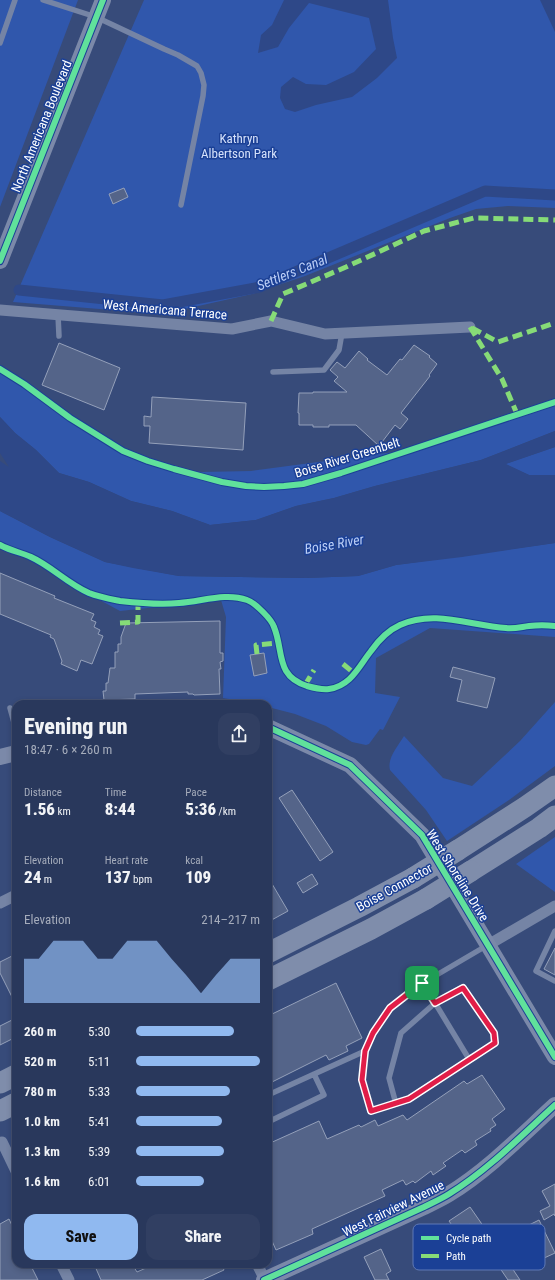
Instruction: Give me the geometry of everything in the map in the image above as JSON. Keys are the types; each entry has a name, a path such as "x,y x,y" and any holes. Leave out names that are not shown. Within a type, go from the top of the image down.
{"highway":[{"name":"Boise Connector","path":"272,951 413,878 525,807 555,786"},
{"name":"Boise Connector","path":"272,978 371,929 426,898 539,828 555,816"},
{"path":"0,1083 12,1077"},
{"path":"0,1111 12,1105"}],"main road":[{"name":"North Americana Boulevard","path":"0,260 103,0"},
{"name":"West Shoreline Drive","path":"272,729 350,765 422,835 555,1057"},
{"path":"0,757 12,754"},
{"name":"West Fairview Avenue","path":"264,1280 448,1195 496,1159 555,1105"}],"street":[{"name":"West Americana Terrace","path":"0,310 232,329 271,321 325,334 470,327"},
{"path":"0,903 12,897"},
{"path":"488,945 553,910"},
{"path":"2,1142 12,1163"},
{"path":"63,1268 69,1280"},
{"path":"259,1268 264,1280"}],"lane":[{"path":"0,43 15,0"},
{"path":"43,0 96,17 164,50 178,54 197,66 204,85 203,96 180,205"},
{"path":"58,315 60,336"},
{"path":"273,372 324,370 340,350 342,333"},
{"path":"10,708 12,715"},
{"path":"555,931 536,971 555,981"},
{"path":"396,1104 389,1078 401,1033 415,1019 435,1003 463,988 494,1033 495,1043 409,1099 396,1104 371,1111 362,1080 365,1051 373,1033 390,1008 422,983 488,945"},
{"path":"422,983 469,1059"},
{"path":"272,1093 365,1051"},
{"path":"272,1120 324,1095 314,1074"}],"green space":[{"path":"0,0 78,0 0,207"},
{"name":"Kathryn Albertson Park","path":"144,0 555,0 555,208 508,206 476,209 305,276 252,294 176,311 149,313 13,302"},
{"path":"0,369 24,384 70,418 123,451 174,469 202,472 251,471 409,450 555,402 555,431 481,460 375,486 334,498 296,506 256,520 210,525 172,511 131,501 89,482 59,473 36,450 15,433 0,417"},
{"path":"555,447 555,475 529,475 505,464"},
{"path":"0,511 50,537 105,562 179,576 306,578 358,576 396,565 555,543 555,637 430,628 376,658 375,693 400,697 383,730 380,729 369,744 366,745 352,742 326,726 295,714 272,708 272,700 235,700 223,698 226,617 221,600 120,611 87,593 30,557 10,551 0,545"},
{"path":"555,702 555,766 509,800 447,841 426,810 390,770 390,761 404,736 443,778 472,786 520,741"},
{"path":"555,837 555,892 516,864"}],"water":[{"path":"284,0 388,0 397,58 377,78 352,97 316,105 295,112 285,109 280,98 281,87 293,77 306,84 326,85 354,72 376,49 369,18 309,3 289,28 278,47 258,53 261,35 272,25"},
{"path":"540,0 555,0 555,32"},
{"name":"Boise River","path":"0,417 15,433 36,450 59,473 89,482 131,501 172,511 210,525 256,520 296,506 334,498 375,486 481,460 555,431 555,447 506,464 529,475 555,475 555,543 396,565 358,576 306,578 179,576 105,562 50,537 0,511 0,461 9,467 0,453"}],"building":[{"path":"124,188 128,197 113,204 109,194"},
{"path":"59,343 120,368 104,410 42,385"},
{"path":"414,345 430,356 429,357 437,364 429,375 430,376 401,413 408,419 400,429 395,425 379,446 356,425 329,425 329,427 313,427 313,425 299,425 299,393 347,392 334,381 338,377 330,370 337,362 345,368 359,351 368,359 367,360 387,375"},
{"path":"152,397 246,403 243,450 149,443 150,426 144,426 144,416 151,417"},
{"path":"0,573 55,596 54,598 94,614 91,620 96,622 94,627 100,630 98,634 103,636 92,664 81,660 77,671 61,664 62,661 54,639 50,637 51,635 0,614"},
{"path":"220,621 220,653 223,653 223,661 220,662 221,669 219,669 220,694 194,695 188,694 188,692 135,694 135,699 104,700 103,691 106,691 106,683 108,683 110,668 115,668 115,652 118,652 118,644 121,644 121,637 126,623"},
{"path":"264,653 267,673 254,676 250,655"},
{"path":"453,667 495,678 487,708 457,701 462,680 450,677"},
{"path":"292,790 333,852 320,861 279,798"},
{"path":"312,874 318,884 303,893 297,883"},
{"path":"272,884 288,911 272,920"},
{"path":"555,948 555,975 544,969"},
{"path":"12,956 12,997 0,973 0,962"},
{"path":"336,983 362,1038 346,1046 348,1051 329,1060 326,1055 272,1082 272,1014"},
{"path":"12,1020 12,1039 0,1045 0,1026"},
{"path":"482,1075 505,1109 492,1119 496,1125 490,1129 491,1131 475,1141 477,1145 465,1153 462,1150 443,1163 446,1166 433,1175 431,1171 415,1183 413,1181 406,1185 403,1180 382,1190 385,1196 312,1229 313,1234 276,1250 272,1241 272,1142 319,1121 327,1139 359,1125 361,1127 375,1120 378,1126 403,1115 407,1120 464,1081 467,1084"},
{"path":"555,1184 555,1216 554,1214 544,1220 540,1211 550,1206 542,1191"},
{"path":"470,1207 482,1224 451,1224 449,1221"},
{"path":"9,1219 12,1225 12,1268 32,1268 38,1280 0,1280 0,1224"},
{"path":"539,1220 541,1224 531,1224"},
{"path":"545,1232 555,1253 545,1258"},
{"path":"381,1249 391,1271 386,1274 389,1280 375,1280 364,1257"},
{"path":"96,1268 134,1268 137,1272 146,1268 223,1268 224,1270 202,1280 101,1280"},
{"path":"501,1270 513,1270 520,1280 508,1280"}],"waterway":[{"name":"Settlers Canal","path":"19,290 163,305 260,287 485,191 555,195"}],"marked path":[{"path":"271,321 283,294 424,231 474,218 555,220"},
{"path":"472,328 498,342 555,323"},
{"path":"470,327 502,379 517,414"},
{"path":"120,623 138,622 138,602"},
{"path":"257,654 256,645 278,643"},
{"path":"343,664 355,674"},
{"path":"305,685 314,670"}],"cycle path":[{"path":"0,261 103,0"},
{"name":"Boise River Greenbelt","path":"0,369 24,384 70,418 123,451 174,469 222,482 246,486 264,487 303,484 341,473 555,402"},
{"path":"0,545 27,555 46,565 81,589 108,599 157,604 172,604 222,597 239,598 249,601 259,608 272,623 277,636 282,662 290,676 297,682 318,689 337,687 349,680 384,636 396,627 413,620 440,618 493,627 509,628 536,625 555,626"},
{"path":"272,729 350,765 422,835 555,1057"},
{"path":"264,1280 446,1196 491,1163 555,1105"}],"route":[{"path":"422,983 435,1003 463,988 494,1033 495,1043 409,1099 371,1111 362,1080 365,1051 373,1033 390,1008 422,983"}]}
